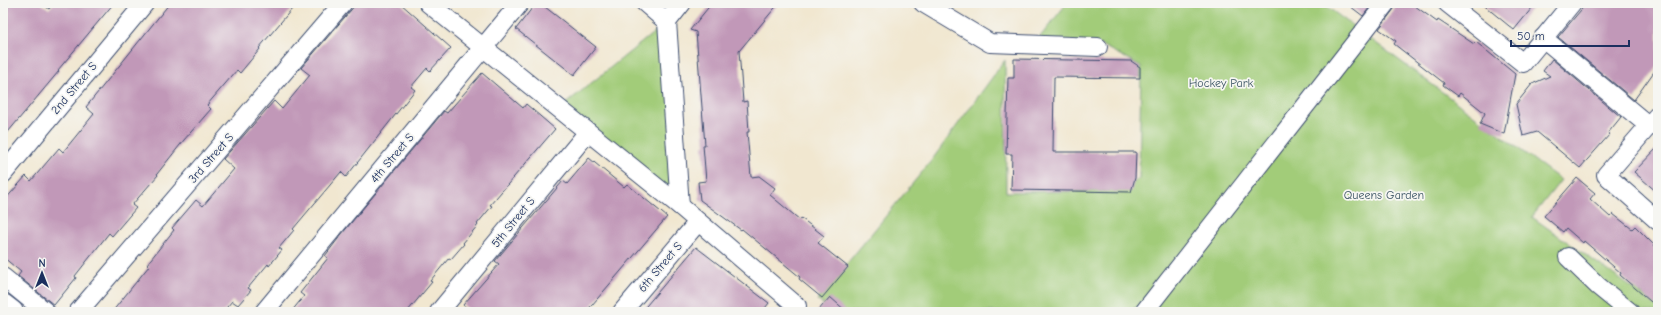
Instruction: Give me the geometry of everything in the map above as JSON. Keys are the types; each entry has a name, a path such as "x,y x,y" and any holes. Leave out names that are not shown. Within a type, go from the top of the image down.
{"main road":[{"path":"3,305 12,312"}],"street":[{"name":"2nd Street S","path":"3,174 145,3"},
{"name":"3rd Street S","path":"78,312 343,3"},
{"path":"428,3 680,206 794,309"},
{"name":"4th Street S","path":"264,312 520,3"},
{"path":"645,3 667,22"},
{"path":"680,206 667,22 682,3"},
{"path":"923,3 990,43 1098,47"},
{"path":"1144,312 1386,3"},
{"path":"1447,3 1523,63 1572,3"},
{"path":"1543,38 1653,120 1606,175 1658,221"},
{"name":"5th Street S","path":"439,312 588,132"},
{"name":"6th Street S","path":"622,312 698,222"},
{"path":"1568,257 1598,286 1630,312"},
{"path":"3,277 46,312"}],"green space":[{"path":"1067,3 1322,3 1561,180 1532,217 1658,306 1658,312 834,312 817,300 931,161 1005,60 1006,192 1124,191 1139,178 1141,66 1101,45 1036,42"},
{"path":"667,22 680,206 559,109"}],"building":[{"path":"3,3 41,3 49,9 54,3 114,3 3,138"},
{"path":"170,3 297,3 240,73 237,70 207,105 211,109 132,205 136,208 112,236 109,233 54,305 18,276 21,272 3,257 3,202 26,176 31,181 59,148 63,152 94,114 86,107"},
{"path":"357,3 400,3 451,48 430,71 427,68 411,87 415,90 346,177 341,172 293,229 294,230 279,248 282,250 248,288 251,290 238,305 232,301 223,312 112,312 149,266 147,264 174,230 172,228 196,200 203,206 234,169 223,159 274,101 282,109 310,75 301,68"},
{"path":"536,3 540,3 596,47 574,75 516,29"},
{"path":"712,3 779,3 739,51 743,102 747,101 749,132 747,132 751,177 759,176 775,188 770,195 800,220 801,218 824,236 818,243 848,267 822,298 799,279 800,277 742,229 741,230 700,200 698,182 706,181 703,145 705,145 696,32 690,30"},
{"path":"1346,3 1373,3 1363,16"},
{"path":"1396,3 1411,3 1437,22 1438,20 1474,44 1476,42 1515,74 1504,134 1480,124 1485,113 1460,93 1458,96 1443,85 1444,83 1394,44 1396,41 1379,29 1394,9"},
{"path":"1481,3 1536,3 1514,30"},
{"path":"1587,3 1658,3 1658,66 1634,100 1558,37"},
{"path":"1014,59 1131,61 1140,67 1140,78 1054,77 1053,152 1136,152 1135,178 1131,192 1011,190 1012,154 1006,154 1008,78 1014,78"},
{"path":"1552,59 1621,117 1608,133 1610,134 1580,168 1537,132 1523,136 1516,104 1532,84 1550,76 1543,71"},
{"path":"482,73 523,108 526,104 555,129 490,205 492,206 463,243 464,244 451,259 449,258 430,281 432,282 407,312 291,312 304,296 300,293 328,258 325,256 341,235 444,111 447,113"},
{"path":"1658,147 1658,193 1634,172"},
{"path":"589,158 624,187 627,184 667,217 586,312 472,312 463,305 499,264 495,261 563,181 567,184"},
{"path":"1577,178 1595,193 1590,199 1610,217 1613,214 1632,229 1635,226 1658,249 1658,308 1584,241 1583,243 1566,228 1563,232 1544,216"},
{"path":"696,247 769,303 762,312 641,312"},
{"path":"830,297 847,312 817,312"}],"park label":[{"name":"Hockey Park","path":"1221,83"},
{"name":"Queens Garden","path":"1384,195"}]}
